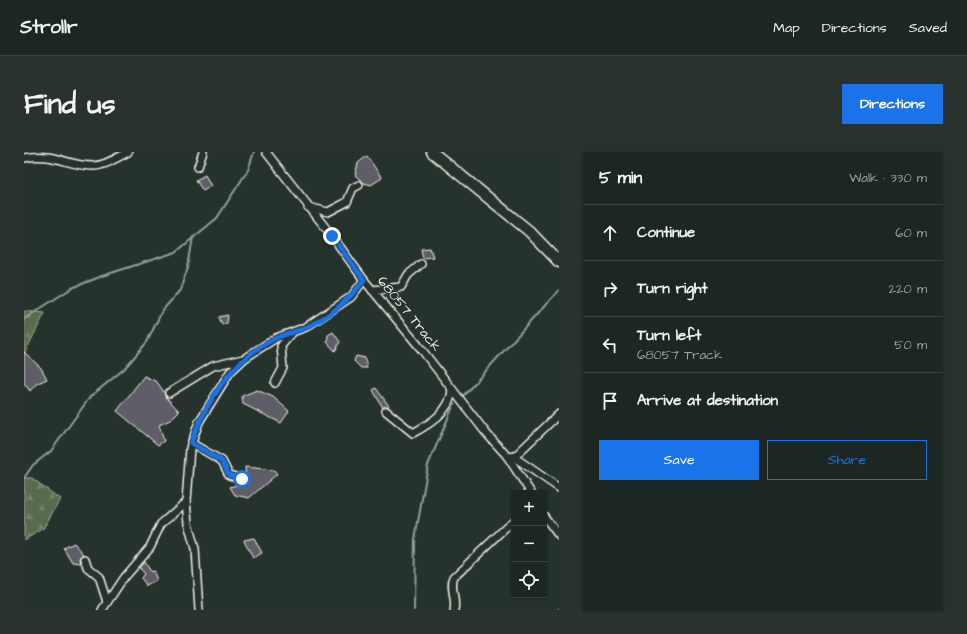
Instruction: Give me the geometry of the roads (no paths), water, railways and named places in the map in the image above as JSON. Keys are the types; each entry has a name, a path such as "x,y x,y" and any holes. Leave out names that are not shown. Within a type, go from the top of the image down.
{"street":[{"path":"24,158 38,154 52,154 92,166 102,164 128,152"},
{"path":"198,167 202,152"},
{"name":"68057 Track","path":"266,152 332,236 364,280 486,433 511,456 529,490"},
{"path":"432,152 529,231 559,262"},
{"path":"308,207 328,212 347,202 353,188 359,184"},
{"path":"372,290 401,287 408,275 421,264"},
{"path":"199,610 195,549 188,523 186,502 188,460 191,443 199,422 230,372 245,358 276,338 306,327 343,303 351,297 364,280"},
{"path":"275,383 283,368 281,346 292,333"},
{"path":"169,393 213,366 245,358"},
{"path":"386,410 413,433 434,421 452,398 452,389"},
{"path":"559,414 511,456 559,488"},
{"path":"191,443 222,461 229,475 242,479"},
{"path":"102,610 124,577 150,547 161,524 186,502"},
{"path":"547,520 559,536"},
{"path":"454,610 456,602 452,583 454,577 511,523"},
{"path":"85,559 88,568 99,577 107,602"}],"waterway":[{"path":"24,319 72,288 102,276 176,252 217,218 248,170 254,152"},
{"path":"24,478 33,465 51,451 90,397 124,369 147,342 162,311 180,290 188,267 193,237"},
{"path":"463,396 559,290"},
{"path":"414,610 415,539 428,465 454,404"}]}
